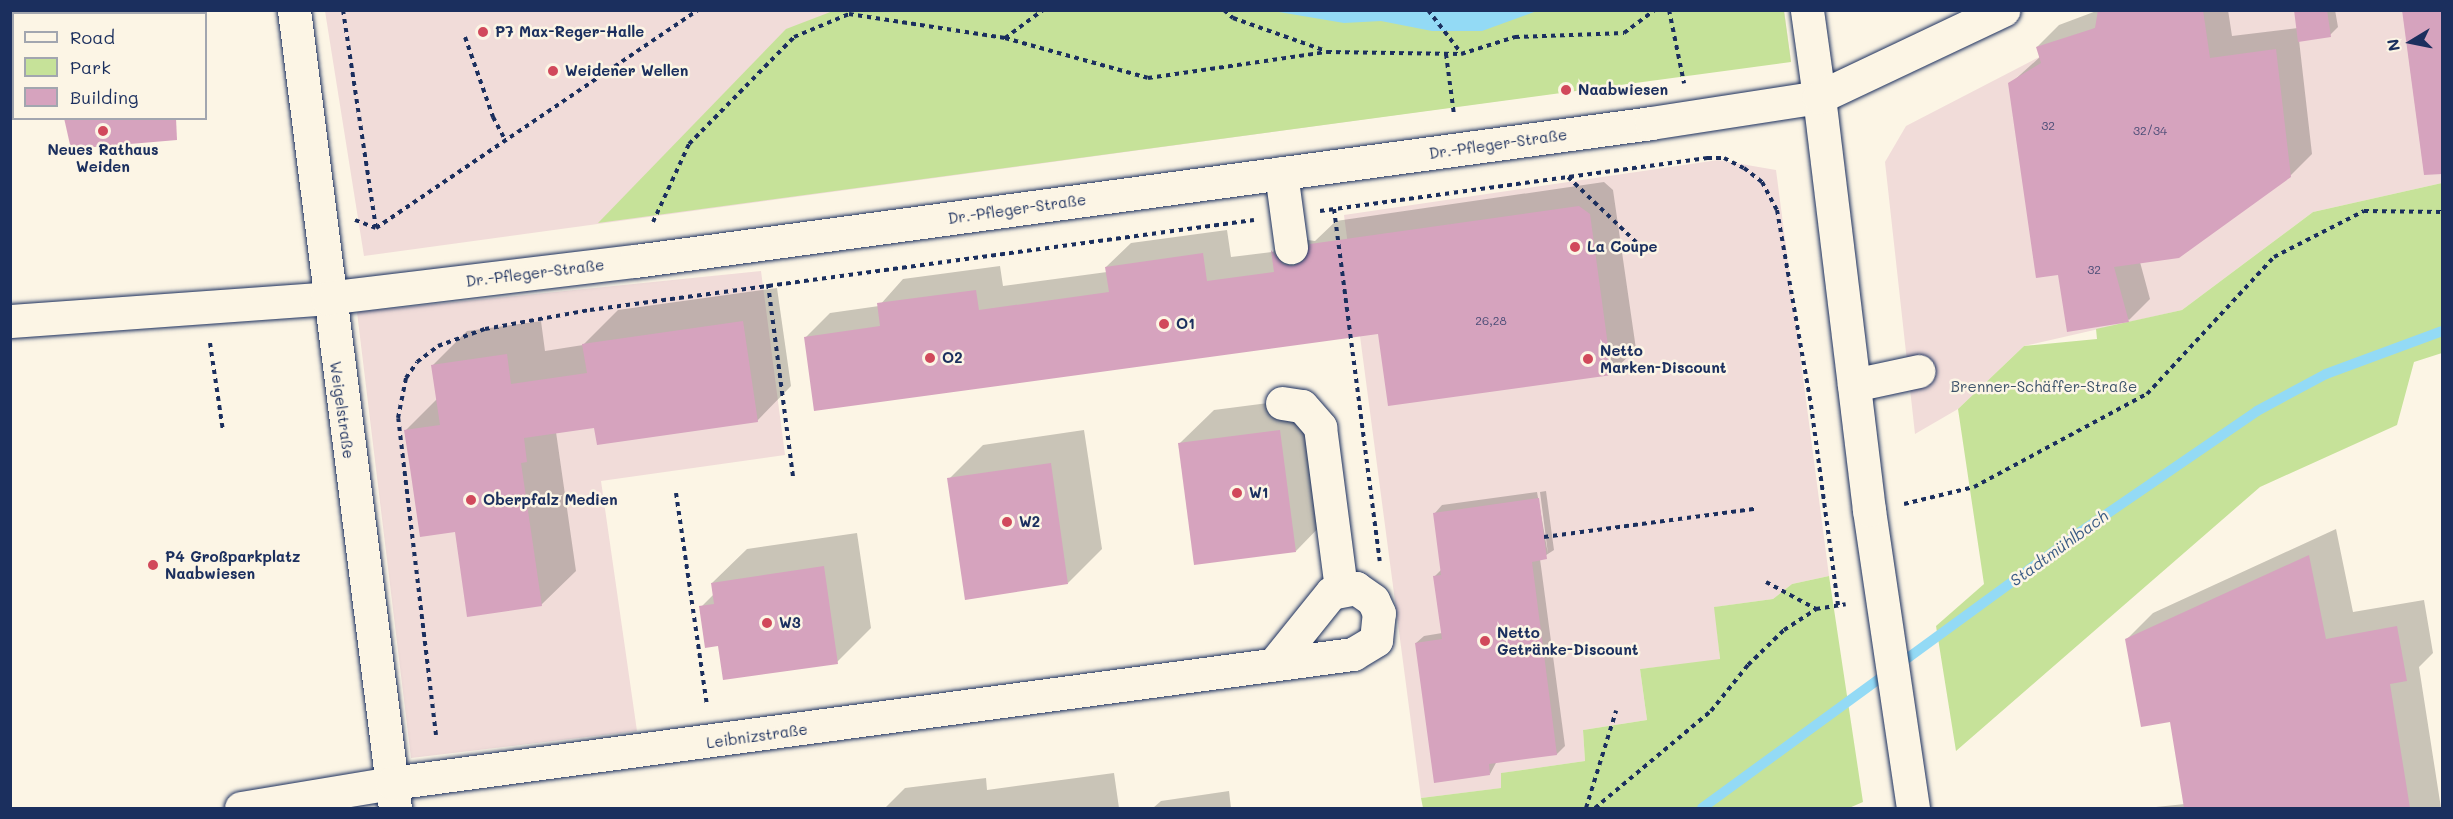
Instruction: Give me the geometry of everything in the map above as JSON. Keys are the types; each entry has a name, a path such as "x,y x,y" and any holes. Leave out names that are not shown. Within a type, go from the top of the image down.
{"street":[{"name":"Weigelstraße","path":"294,10 321,208 327,298 393,796"},
{"path":"1807,10 1869,510 1913,808"},
{"name":"Dr.-Pfleger-Straße","path":"10,321 204,309 327,298 635,261 1459,149 1819,97 2003,10"},
{"path":"1281,173 1289,231"},
{"path":"1854,385 1919,371"},
{"path":"1282,403 1302,406 1320,427 1341,589"},
{"path":"1274,664 1323,600 1341,589 1365,591 1379,613"},
{"name":"Leibnizstraße","path":"242,808 393,796 713,741 1365,650 1376,640 1379,613"}],"path":[{"path":"343,10 376,228"},
{"path":"376,228 698,10"},
{"path":"841,10 849,14 1005,38 1148,78 1327,52 1461,54 1515,37 1624,33 1655,10"},
{"path":"1005,38 1043,10"},
{"path":"1224,10 1233,18 1327,52"},
{"path":"1428,10 1461,54"},
{"path":"1670,10 1691,116"},
{"path":"635,261 688,144 794,37 849,14"},
{"path":"465,37 493,117 506,141"},
{"path":"1446,54 1459,149"},
{"path":"435,735 398,418 399,396 417,362 438,346 484,329 590,310 768,286 1289,231 1334,209 1724,158 1744,168 1771,197 1784,245 1810,405 1838,605"},
{"path":"1568,177 1637,243"},
{"path":"321,208 376,228"},
{"path":"1334,209 1380,564 1379,613"},
{"path":"1869,510 1974,487 2147,394 2274,257 2364,211 2442,212"},
{"path":"762,244 793,477"},
{"path":"204,309 223,431"},
{"path":"676,493 713,741"},
{"path":"1544,537 1755,509"},
{"path":"1766,582 1816,609"},
{"path":"1595,808 1711,711 1748,665 1784,630 1816,609 1838,605 1884,608"},
{"path":"1586,808 1616,711"}],"shaded area":[{"path":"1784,10 1791,61 364,256 325,11"},
{"path":"2128,11 2442,11 2442,183 2313,212 2182,310 2024,346 1958,409 1915,434 1885,162 1906,126"},
{"path":"1718,160 1776,170 1829,576 1792,584 1773,599 1715,607 1720,660 1640,669 1647,720 1583,730 1585,761 1502,773 1502,788 1421,798 1344,215"},
{"path":"761,271 785,455 601,481 637,731 411,758 357,312"}],"green space":[{"path":"833,11 1784,11 1791,62 598,223 786,29"},
{"name":"Brenner-Schäffer-Straße","path":"2442,183 2442,353 2414,362 2397,425 2260,487 1956,751 1936,626 1984,584 1958,409 2024,346 2097,339 2096,329 2182,310 2313,212"},
{"path":"1829,576 1863,802 1849,808 1423,808 1421,798 1501,788 1501,773 1585,761 1583,730 1647,720 1640,669 1720,659 1714,607 1773,599 1792,584"}],"water":[{"path":"1537,10 1482,31 1432,31 1381,21 1344,23 1273,11"}],"building":[{"path":"2098,10 2203,10 2210,58 2276,49 2291,177 2179,258 2114,267 2129,322 2067,332 2058,275 2036,278 2008,83 2041,63 2036,47 2095,28"},
{"path":"2294,10 2327,10 2331,37 2298,42"},
{"path":"2402,10 2442,10 2442,174 2424,175"},
{"name":"Neues Rathaus Weiden","path":"64,120 176,120 177,140 71,149"},
{"path":"1579,206 1590,214 1612,375 1388,406 1378,334 814,411 804,337 880,326 877,303 976,290 979,310 1109,292 1105,267 1203,253 1207,281 1274,272 1271,250 1283,264 1293,266 1303,261 1310,244"},
{"name":"Oberpfalz Medien","path":"743,321 758,422 597,445 594,428 524,438 527,462 521,463 542,606 467,617 455,532 420,537 404,430 440,425 431,365 507,354 511,384 587,373 582,344"},
{"name":"W1","path":"1280,430 1296,552 1194,565 1178,443"},
{"name":"W2","path":"1051,463 1068,584 965,600 947,478"},
{"name":"Netto Getränke-Discount","path":"1539,498 1547,559 1532,562 1557,755 1489,764 1490,775 1434,783 1415,643 1442,639 1433,576 1441,575 1433,513"},
{"path":"2309,555 2326,639 2397,626 2407,681 2390,684 2410,808 2184,808 2170,722 2141,727 2125,639"},
{"name":"W3","path":"824,566 838,664 723,680 718,646 705,648 699,606 714,604 711,583"}],"waterway":[{"name":"Stadtmühlbach","path":"1702,808 2076,535 2257,411 2326,374 2442,331"}],"place":[{"name":"P7 Max-Reger-Halle","path":"483,32"},
{"name":"Weidener Wellen","path":"553,71"},
{"name":"Naabwiesen","path":"1566,90"},
{"name":"Neues Rathaus Weiden","path":"103,131"},
{"name":"La Coupe","path":"1575,247"},
{"name":"O1","path":"1164,324"},
{"name":"O2","path":"930,358"},
{"name":"Netto Marken-Discount","path":"1588,359"},
{"name":"W1","path":"1237,493"},
{"name":"Oberpfalz Medien","path":"471,500"},
{"name":"W2","path":"1007,522"},
{"name":"P4 Großparkplatz Naabwiesen","path":"153,565"},
{"name":"W3","path":"767,623"},
{"name":"Netto Getränke-Discount","path":"1485,641"}]}
